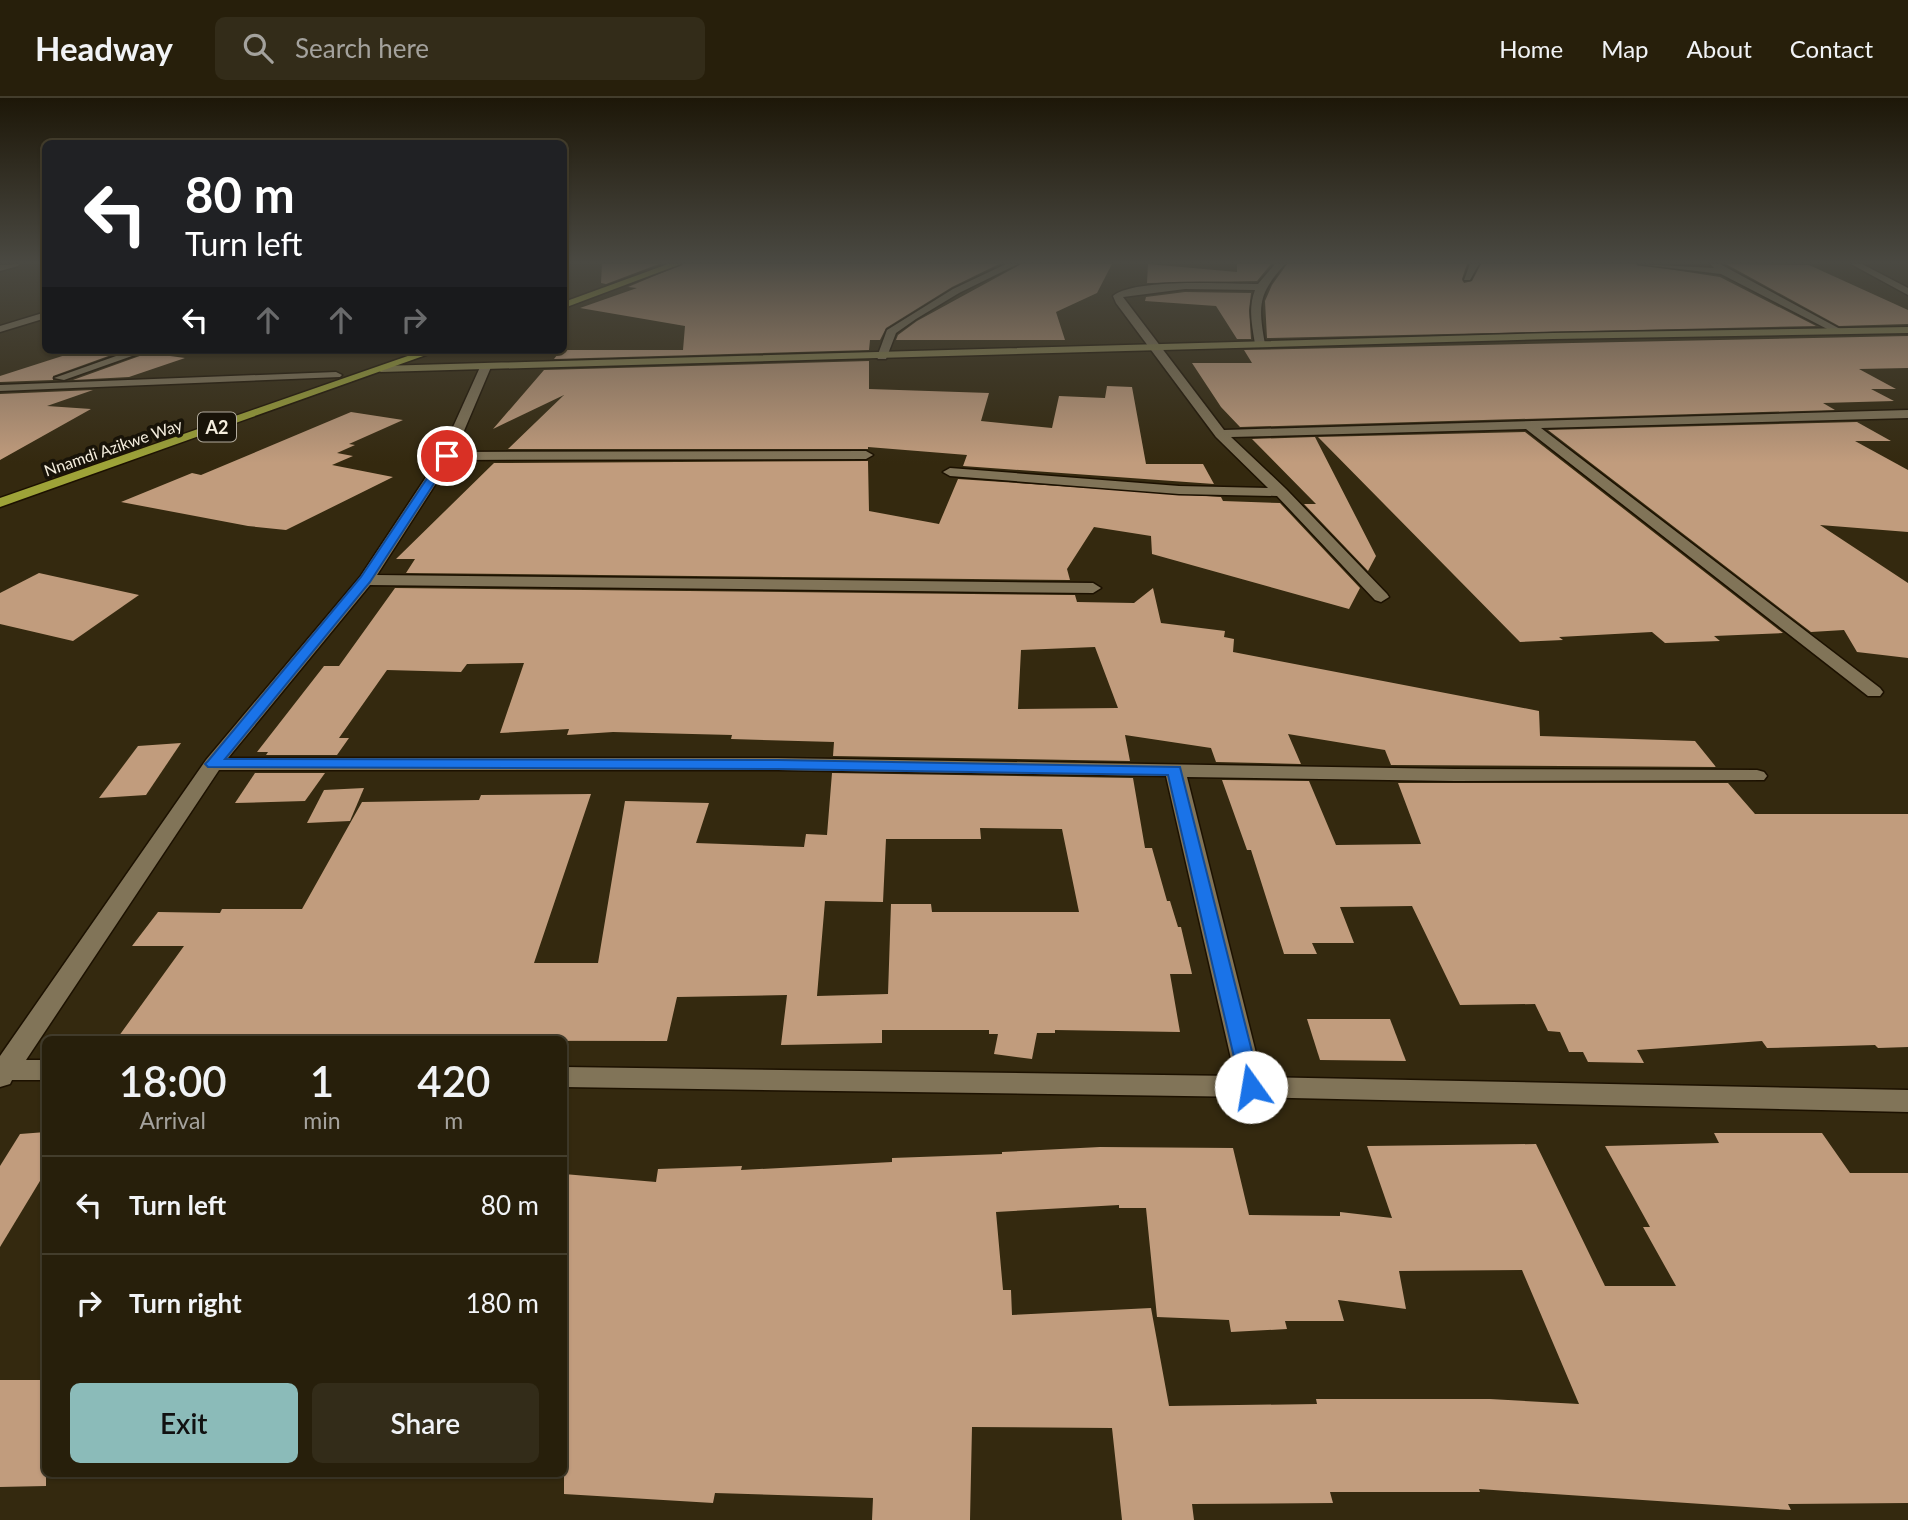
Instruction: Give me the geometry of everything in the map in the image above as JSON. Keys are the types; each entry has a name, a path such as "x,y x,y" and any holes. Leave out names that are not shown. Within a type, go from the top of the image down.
{"highway":[{"name":"Nnamdi Azikwe Way","path":"0,491 396,354"},
{"name":"Nnamdi Azikwe Way","path":"0,503 424,354"}],"street":[{"path":"882,357 893,330"},
{"path":"1142,330 1220,434 1281,492 1381,597"},
{"path":"1258,330 1260,344"},
{"path":"381,369 1822,330"},
{"path":"37,385 132,354"},
{"path":"3,1073 213,764 366,580 447,456 485,366"},
{"path":"0,388 336,375"},
{"path":"1220,434 1908,414"},
{"path":"1528,424 1874,692"},
{"path":"447,456 866,455"},
{"path":"950,472 1179,490 1281,492"},
{"path":"366,580 1093,588"},
{"path":"213,764 778,764 1757,776"},
{"path":"1175,770 1251,1087"},
{"path":"3,1073 42,1070"},
{"path":"567,1077 1251,1087 1908,1101"}],"building":[{"path":"685,330 885,330 880,340 870,340 869,350 554,359 558,354 567,354 567,350 683,350"},
{"path":"904,330 1062,330 1065,340 896,340"},
{"path":"1232,330 1250,330 1251,339 1237,339"},
{"path":"1267,330 1617,330 1267,338"},
{"path":"1908,336 1908,368 1859,369 1896,389 1871,389 1894,401 1823,403 1835,410 1240,427 1221,407 1192,363 1252,363 1244,350"},
{"path":"69,354 114,354 53,376 53,380 0,382 0,376"},
{"path":"145,354 185,358 129,377 73,380"},
{"path":"869,361 869,389 989,393 981,421 1052,428 1059,396 1105,398 1107,386 1132,387 1146,464 1203,464 1214,484 963,466 967,455 868,447 508,449 564,395 493,429 544,370"},
{"path":"93,390 47,406 91,409 0,460 0,394"},
{"path":"351,412 403,420 349,444 355,445 337,453 353,456 332,465 393,477 286,530 248,526 121,502 192,473 201,475"},
{"path":"1857,422 1891,441 1855,441 1908,470 1908,532 1820,525 1908,583 1908,658 1857,652 1844,630 1811,632 1548,430"},
{"path":"1525,432 1783,633 1714,636 1720,641 1665,643 1652,632 1520,642 1318,437"},
{"path":"1315,437 1376,556 1368,571 1304,504 1316,504 1252,439"},
{"path":"868,461 869,511 939,524 958,479 1221,497 1223,501 1280,503 1360,588 1349,609 1152,554 1151,536 1094,527 1067,569 1070,580 406,573 415,559 396,559 494,463"},
{"path":"39,573 139,595 73,641 0,624 0,593"},
{"path":"395,588 1075,595 1077,602 1134,603 1153,588 1161,623 1225,631 1224,637 1234,639 1233,652 1539,711 1540,736 1695,741 1716,767 1391,765 1385,750 1288,734 1301,764 1216,762 1211,748 1125,735 1130,761 833,756 834,742 731,739 732,735 613,732 567,735 569,729 500,733 524,663 467,664 461,672 387,670 339,738 349,738 337,755 266,755 268,752 257,752 324,666 339,666","holes":["1095,647 1118,708 1018,709 1021,650"]},
{"path":"181,743 146,795 99,798 138,746"},
{"path":"255,773 325,773 305,801 235,803"},
{"path":"832,773 1133,778 1145,848 1152,848 1167,901 1170,901 1178,927 1181,927 1192,974 1170,974 1180,1032 1055,1030 1055,1033 1037,1033 1032,1059 994,1054 998,1034 989,1034 989,1030 882,1030 882,1043 781,1045 787,995 677,997 667,1041 567,1041 567,1036 119,1036 184,946 132,946 158,912 220,913 222,909 302,909 362,802 479,800 481,795 591,794 534,963 598,963 625,801 709,803 696,843 804,847 806,834 827,835","holes":["980,828 1062,829 1079,912 932,912 931,904 891,904 888,994 817,996 825,901 883,902 886,839 981,839"]},
{"path":"1222,780 1309,781 1336,845 1421,844 1398,783 1728,783 1755,814 1908,814 1908,1047 1878,1048 1875,1045 1767,1048 1762,1041 1637,1050 1644,1063 1588,1062 1583,1052 1569,1052 1560,1032 1548,1031 1535,1004 1460,1005 1412,906 1340,907 1354,943 1312,943 1317,954 1284,954 1251,850 1247,850"},
{"path":"364,788 350,821 307,823 324,790"},
{"path":"1307,1019 1390,1019 1406,1061 1320,1060"},
{"path":"42,1132 42,1178 0,1247 0,1166 20,1134"},
{"path":"1714,1133 1822,1133 1850,1173 1908,1173 1908,1503 1788,1504 1791,1510 1479,1489 1480,1492 1330,1492 1333,1503 1192,1504 1194,1520 1122,1520 1112,1428 972,1427 970,1520 872,1520 873,1498 715,1493 713,1503 564,1494 564,1477 567,1477 567,1174 656,1182 658,1169 742,1166 741,1170 892,1162 892,1158 1100,1147 1233,1148 1249,1215 1340,1216 1340,1212 1392,1218 1367,1146 1536,1144 1605,1286 1676,1286 1643,1227 1650,1227 1605,1146 1719,1143","holes":["1119,1205 1119,1208 1146,1208 1157,1317 1229,1320 1231,1332 1287,1329 1285,1321 1344,1321 1338,1300 1406,1309 1399,1271 1522,1270 1579,1404 1490,1399 1316,1399 1317,1404 1169,1406 1151,1308 1012,1315 1011,1290 1003,1290 996,1212"]},
{"path":"0,1380 42,1380 42,1477 46,1477 46,1486 0,1487"}],"route":[{"path":"447,456 366,580 213,764 778,764 1175,770 1251,1087"}]}
